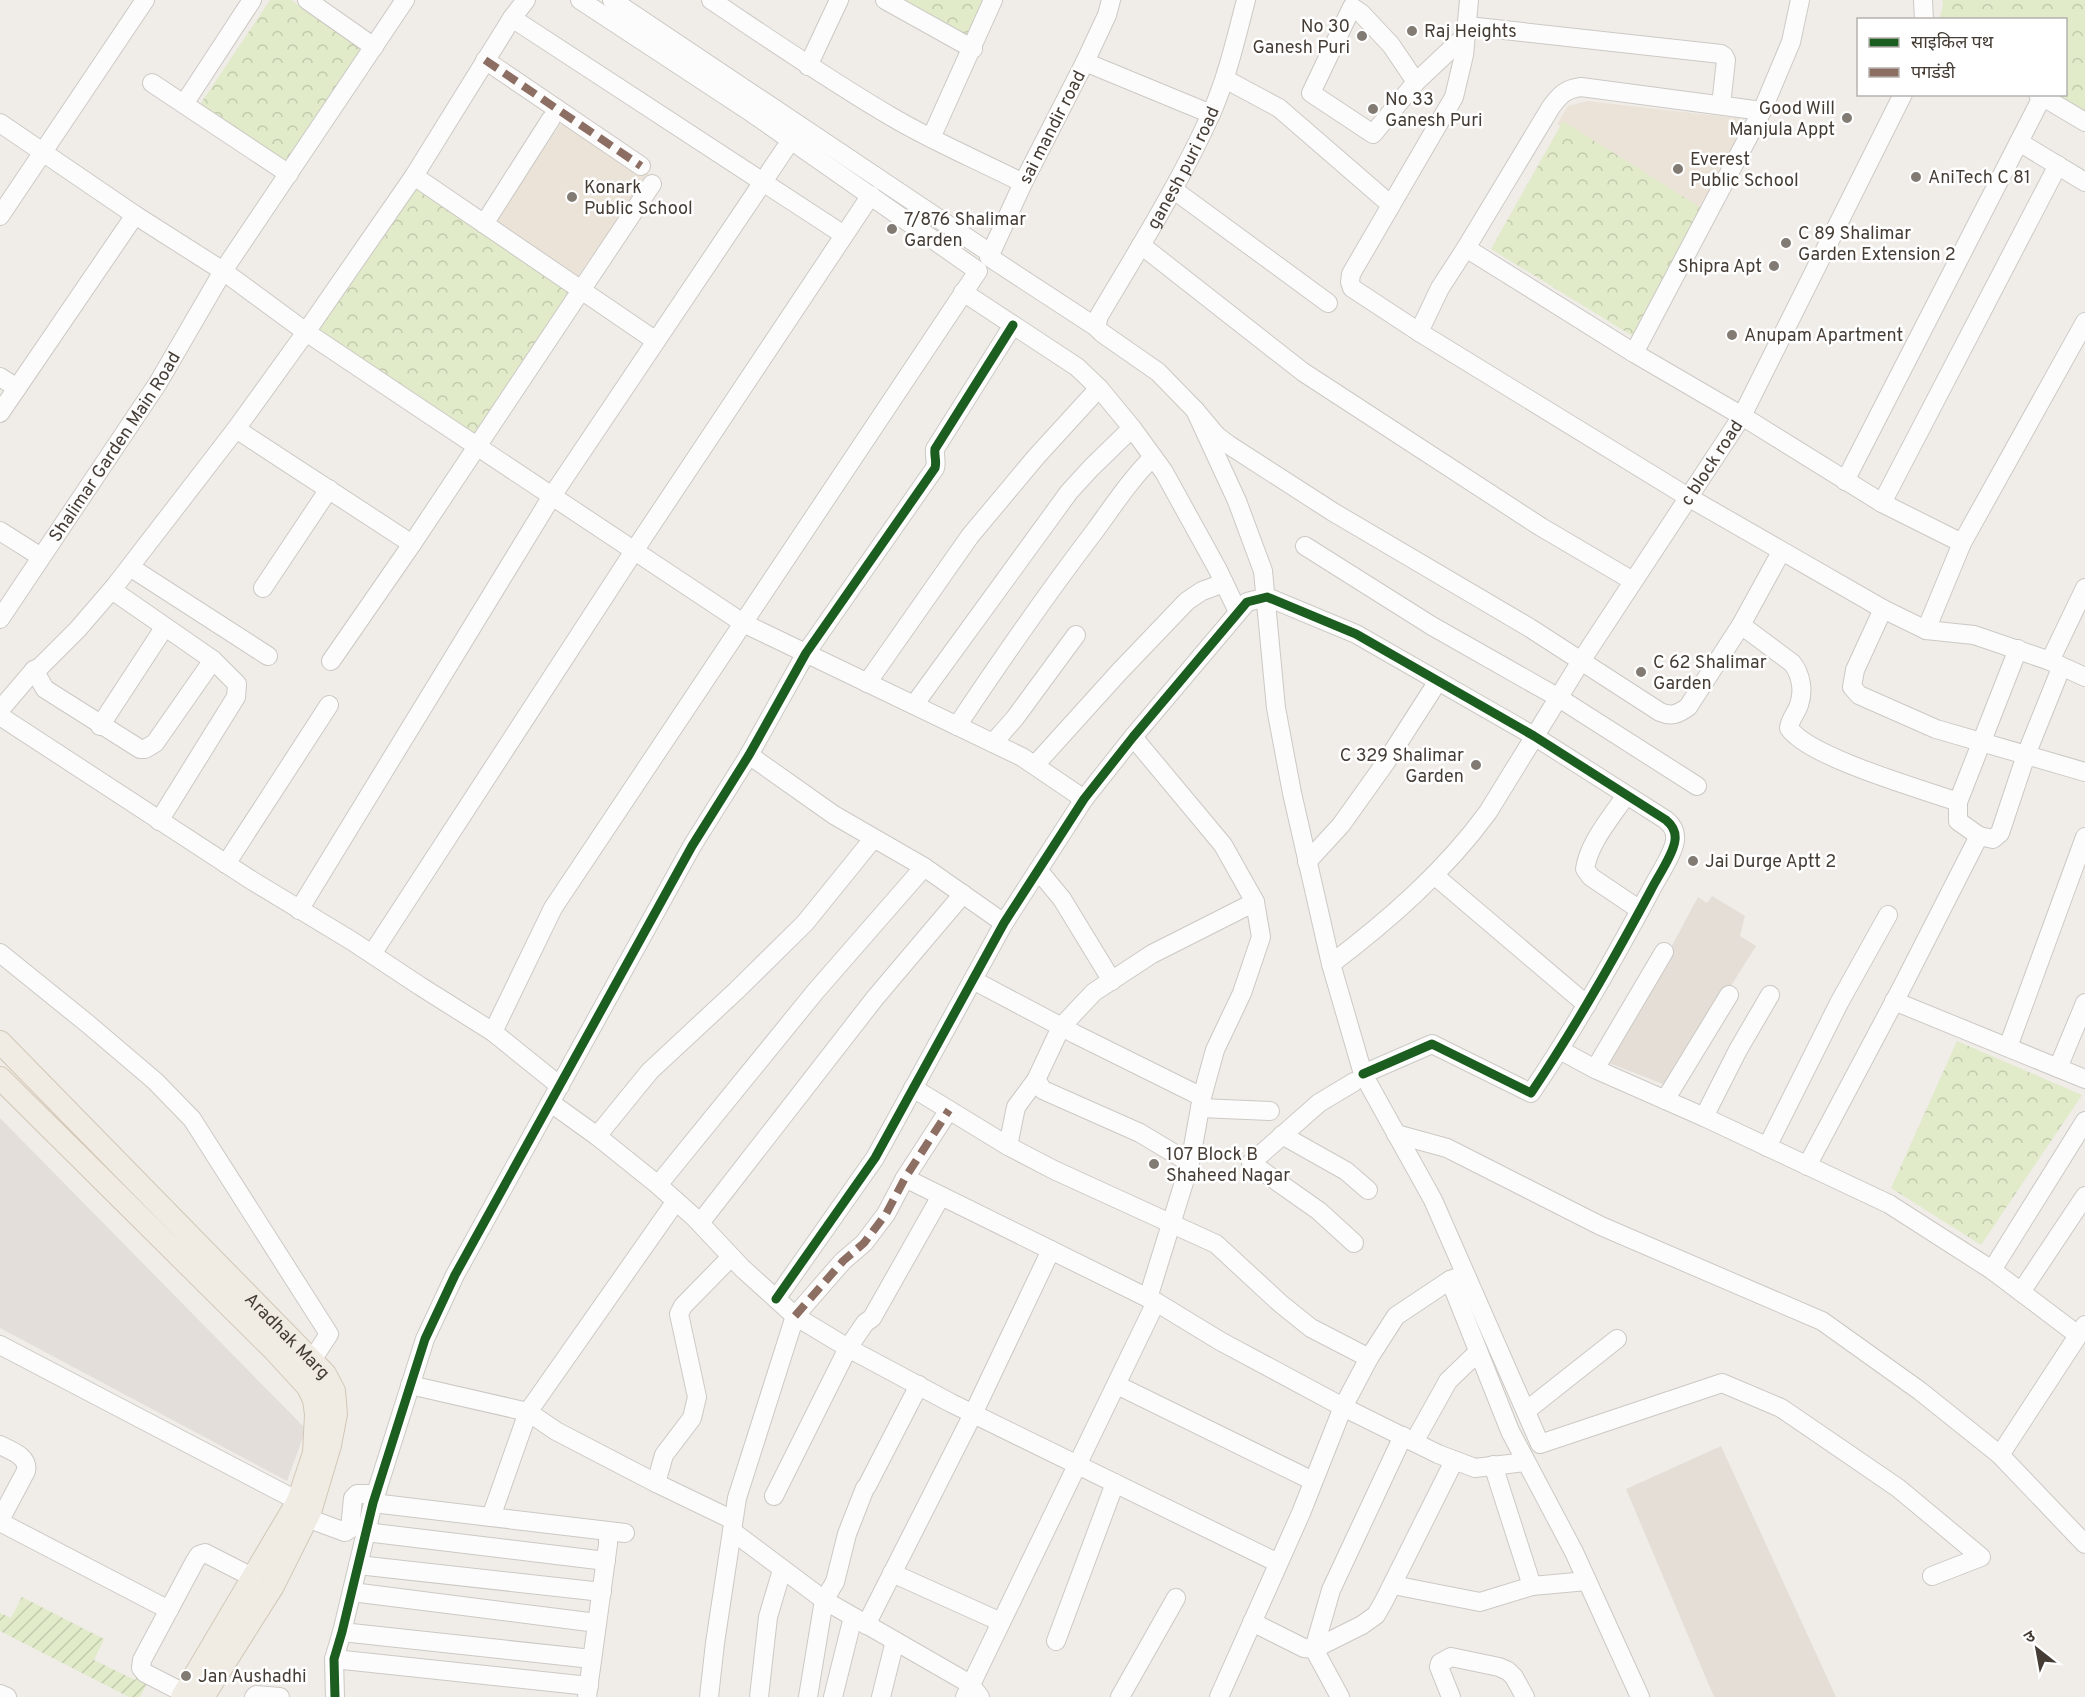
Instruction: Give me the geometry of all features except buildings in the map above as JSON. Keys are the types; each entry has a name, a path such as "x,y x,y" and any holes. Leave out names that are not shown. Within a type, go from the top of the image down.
{"main road":[{"name":"Aradhak Marg","path":"0,1042 312,1360 330,1382 336,1404 330,1445 273,1586 190,1696"},
{"name":"Aradhak Marg","path":"0,1078 274,1350 308,1387 314,1400 316,1428 314,1454 303,1509 252,1577 190,1696"}],"street":[{"path":"0,216 145,0"},
{"path":"184,104 252,0"},
{"path":"307,0 374,47"},
{"name":"Shalimar Garden Main Road","path":"0,619 158,383 223,271 405,0"},
{"path":"0,710 34,670 40,667 78,629 112,591 236,429 414,176 485,60 526,0"},
{"path":"493,1032 553,908 978,271 752,112 580,0"},
{"path":"612,0 990,253 989,257 1096,327 1158,372 1217,436 1238,451 1333,512 1581,661 1660,712 1670,716 1679,714 1688,707 1741,625 1780,552"},
{"path":"711,0 734,7 808,66 892,117 1023,183"},
{"path":"808,66 839,0"},
{"path":"885,0 973,49"},
{"path":"931,138 973,49 993,0"},
{"name":"sai mandir road","path":"990,253 1085,62 1107,15 1111,0"},
{"name":"ganesh puri road","path":"1096,327 1099,316 1173,190 1211,114 1225,79 1246,0"},
{"path":"1469,0 1460,80 1454,97 1351,274 1352,288 1419,332 1688,497 1780,552 1883,609 1926,630 1974,635 2018,649 2085,677"},
{"path":"1634,353 1762,111 1791,42 1800,0"},
{"path":"1923,0 1924,18"},
{"path":"1416,82 1391,45 1361,13 1352,7 1311,93 1373,134 1416,82 1467,30"},
{"path":"512,18 844,235"},
{"path":"1467,30 1721,54 1726,60 1721,105"},
{"path":"485,60 641,166"},
{"path":"1085,62 1211,114"},
{"path":"1225,79 1279,108 1391,205"},
{"path":"152,83 289,174"},
{"path":"1419,332 1440,288 1551,107 1564,91 1581,87 1762,111"},
{"name":"c block road","path":"1331,964 1378,928 1434,875 1488,812 1581,661 1742,416 1902,96"},
{"path":"1845,481 2019,142 2040,96 2084,118"},
{"path":"484,224 550,119"},
{"path":"0,123 135,215 223,271 306,332 743,623 1022,757 1084,799"},
{"path":"2019,142 2085,182"},
{"path":"299,910 552,496 785,149"},
{"path":"1882,503 2058,165"},
{"path":"414,176 656,341"},
{"path":"331,661 412,544 652,183"},
{"path":"1173,190 1328,303"},
{"path":"372,954 634,550 871,195"},
{"path":"0,412 135,215"},
{"path":"1141,245 1322,384 1541,527 1634,581"},
{"path":"1466,248 1845,481 1882,503 1962,543"},
{"path":"963,292 1077,368 1099,388 1164,472 1224,583 1242,607"},
{"path":"1926,630 1962,543 2085,322"},
{"path":"335,1697 334,1659 374,1498 426,1339 454,1275 692,846 749,755 806,652 935,468 936,463 933,457 935,449 1013,325"},
{"path":"0,377 17,388"},
{"path":"867,683 970,536 1036,457 1099,388"},
{"path":"1195,410 1244,521 1263,571 1276,708 1307,862 1358,1078 1396,1134 1433,1200 1478,1352 1510,1431 1574,1552 1640,1697"},
{"path":"914,705 1069,492 1132,428"},
{"path":"236,429 412,544"},
{"path":"957,726 1036,607 1133,477 1152,456"},
{"path":"263,588 329,489"},
{"path":"0,531 41,557"},
{"path":"1305,546 1432,626 1559,698 1697,786"},
{"path":"130,567 268,656"},
{"path":"1035,765 1120,671 1188,601 1202,591 1224,583"},
{"path":"2018,649 1958,802 1958,821 1978,836 1993,839 2000,833 2055,664 2085,588"},
{"path":"112,591 213,660 237,684 236,697 159,821"},
{"path":"776,1299 875,1158 1004,923 1084,799 1242,607 1267,597 1356,634 1534,736 1666,820 1674,832 1674,847 1640,910 1587,1005 1531,1093 1432,1044 1358,1078 1319,1103 1251,1164 1319,1211 1354,1242"},
{"path":"1883,609 1855,670 1852,687 1859,694 1936,729 2085,772"},
{"path":"1741,625 1797,669 1801,690 1799,706 1790,721 1789,728 1794,736 1828,756 1958,802"},
{"path":"100,726 164,628"},
{"path":"993,743 1015,718 1076,635"},
{"path":"34,670 45,689 100,726 140,749 155,743 213,660"},
{"path":"1307,862 1341,825 1386,762 1438,681"},
{"path":"226,864 328,705"},
{"path":"0,716 226,864 493,1032 560,1086"},
{"path":"410,1385 528,1412 556,1431 733,1526 782,1570 824,1600 895,1641 972,1693 1001,1622 1117,1385 1152,1300 1190,1163 1201,1103 1215,1050 1242,993 1261,937 1255,902 1222,845 1133,737"},
{"path":"749,755 834,815 924,867 1004,923"},
{"path":"1626,795 1597,838 1585,869 1591,877 1640,910"},
{"path":"1807,1166 1978,836"},
{"path":"2008,1047 2085,837"},
{"path":"597,1136 650,1071 805,923 873,839"},
{"path":"658,1185 814,992 924,867"},
{"path":"1038,870 1062,899 1112,981"},
{"path":"1434,875 1587,1005"},
{"path":"700,1223 875,998 963,894"},
{"path":"1008,1146 1016,1107 1036,1080 1061,1027 1094,993 1152,954 1255,902"},
{"path":"1767,1147 1839,1003 1888,915"},
{"path":"1595,1069 1664,952"},
{"path":"0,953 152,1079 192,1119 329,1334 312,1360"},
{"path":"973,980 1201,1103 1270,1111"},
{"path":"1665,1100 1729,995"},
{"path":"1704,1117 1737,1050 1770,995"},
{"path":"1894,1001 2085,1079"},
{"path":"2058,1068 2085,1003"},
{"path":"1560,1050 1595,1069 1704,1117 1889,1204 1992,1270 2020,1292 2082,1330 2000,1455"},
{"path":"1036,1080 1043,1090 1140,1133 1190,1163"},
{"path":"913,1088 1008,1146 1054,1170 1216,1244 1281,1304 1311,1328 1369,1358"},
{"path":"551,1103 658,1185 795,1316 848,1348 973,1414 1278,1563"},
{"path":"709,1697 736,1498 795,1316 843,1261 864,1243 886,1214 905,1178 949,1110"},
{"path":"1992,1270 2085,1121"},
{"path":"1396,1134 1447,1148 1601,1226 1822,1321 1920,1391 2000,1455 2085,1544"},
{"path":"1282,1136 1346,1171 1368,1190"},
{"path":"905,1178 1152,1300 1220,1341 1343,1407 1454,1461 1475,1468 1526,1462"},
{"path":"774,1496 848,1348 878,1308 941,1196"},
{"path":"2020,1292 2085,1196"},
{"path":"491,1517 528,1412 676,1201"},
{"path":"833,1697 860,1621 892,1573 973,1414 1050,1250"},
{"path":"656,1483 664,1455 692,1418 697,1397 679,1314 683,1306 731,1257"},
{"path":"1219,1697 1343,1407 1369,1358 1396,1316 1457,1278"},
{"path":"1457,1278 1526,1411 1540,1444 1722,1383 1780,1408 1898,1488 1981,1557 1932,1576"},
{"path":"1526,1411 1617,1339"},
{"path":"0,1345 345,1532 350,1529 353,1498 357,1494 491,1517 617,1533 606,1561 588,1692 334,1659"},
{"path":"1337,1695 1314,1649 1331,1590 1408,1439 1448,1381 1478,1352"},
{"path":"1117,1385 1313,1481"},
{"path":"808,1697 811,1667 816,1658 824,1600 835,1582 847,1534 865,1488 919,1386"},
{"path":"0,1445 25,1460 27,1464 26,1471 0,1521 169,1610"},
{"path":"1252,1622 1304,1648 1314,1649 1362,1625 1376,1615 1454,1461"},
{"path":"1493,1465 1532,1586"},
{"path":"1056,1641 1115,1484"},
{"path":"366,1532 606,1561"},
{"path":"190,1696 145,1673 141,1668 142,1660 199,1556 205,1553 252,1577"},
{"path":"358,1565 602,1592"},
{"path":"759,1697 768,1617 782,1570"},
{"path":"892,1573 1001,1622"},
{"path":"1393,1585 1480,1602 1532,1586 1587,1581"},
{"path":"352,1592 597,1623"},
{"path":"1120,1697 1176,1598"},
{"path":"342,1632 592,1659"},
{"path":"880,1697 895,1641"},
{"path":"1451,1697 1439,1667 1440,1663 1451,1657 1508,1671 1519,1683 1525,1697"},
{"path":"0,1694 7,1697"},
{"path":"254,1697 256,1695 280,1697"}],"shaded area":[{"name":"Everest Public School","path":"1588,101 1744,119 1747,125 1703,213 1557,124 1568,106"},
{"name":"Konark Public School","path":"565,118 649,174 578,276 495,220"},
{"path":"1712,896 1745,916 1740,936 1756,946 1668,1086 1609,1063 1698,897 1707,903"},
{"path":"0,1118 306,1429 287,1481 0,1328"},
{"path":"1721,1446 1836,1697 1714,1697 1626,1489"}],"green space":[{"path":"270,0 291,0 362,47 285,162 199,106"},
{"path":"904,0 987,0 970,37"},
{"path":"1942,0 2085,0 2085,115 2053,96 2067,96 2067,18 1940,18"},
{"path":"1563,121 1706,211 1639,340 1491,249"},
{"path":"414,176 581,290 477,446 306,332"},
{"path":"1957,1041 2082,1095 1981,1245 1891,1188"},
{"path":"22,1597 104,1639 94,1660 135,1680 138,1675 149,1680 140,1697 129,1697 0,1631 0,1613 11,1618"}],"marked path":[{"path":"485,60 641,166"},
{"path":"795,1316 843,1261 864,1243 886,1214 905,1178 949,1110"}],"cycle path":[{"path":"335,1697 334,1659 373,1503 425,1339 455,1275 692,846 749,755 806,653 935,468 935,449 1013,325"},
{"path":"776,1299 875,1158 1004,923 1084,799 1247,602 1267,597 1356,634 1534,736 1666,820 1672,826 1675,834 1669,858 1623,942 1579,1018 1531,1093 1432,1044 1363,1074"}],"place":[{"name":"Raj Heights","path":"1412,31"},
{"name":"No 30 Ganesh Puri","path":"1362,36"},
{"name":"No 33 Ganesh Puri","path":"1373,109"},
{"name":"Good Will Manjula Appt","path":"1847,118"},
{"name":"Everest Public School","path":"1678,169"},
{"name":"AniTech C 81","path":"1916,177"},
{"name":"Konark Public School","path":"572,197"},
{"name":"7/876 Shalimar Garden","path":"892,229"},
{"name":"C 89 Shalimar Garden Extension 2","path":"1786,243"},
{"name":"Shipra Apt","path":"1774,266"},
{"name":"Anupam Apartment","path":"1732,335"},
{"name":"C 62 Shalimar Garden","path":"1641,672"},
{"name":"C 329 Shalimar Garden","path":"1476,765"},
{"name":"Jai Durge Aptt 2","path":"1693,861"},
{"name":"107 Block B Shaheed Nagar","path":"1154,1164"},
{"name":"Jan Aushadhi","path":"186,1676"}]}
